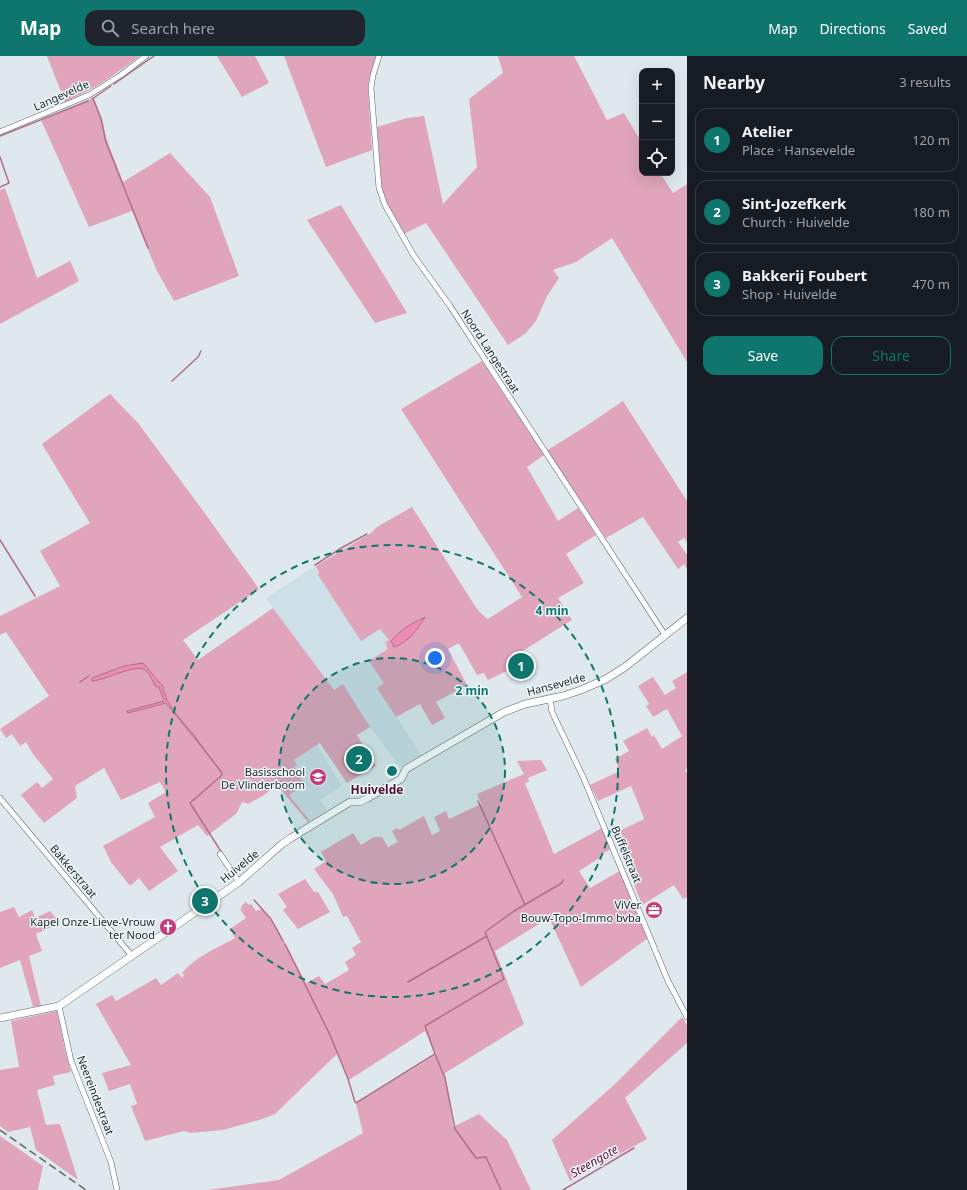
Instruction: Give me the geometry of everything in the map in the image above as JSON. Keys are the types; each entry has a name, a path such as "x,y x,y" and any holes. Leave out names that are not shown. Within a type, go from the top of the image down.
{"street":[{"name":"Langevelde","path":"0,132 89,95 146,56"},
{"name":"Noord Langestraat","path":"379,56 373,75 371,88 379,188 385,205 414,256 450,306 665,634"},
{"name":"Hansevelde","path":"424,758 504,712 526,704 581,690 606,679 625,667 687,618"},
{"name":"Buffelstraat","path":"550,699 552,712 584,779 668,982 687,1017"},
{"name":"Huivelde","path":"0,1018 59,1006 239,882 282,844 350,802 360,802 401,779 406,769 424,758"},
{"name":"Bakkerstraat","path":"0,798 132,956"},
{"path":"220,854 239,882"},
{"name":"Neereindestraat","path":"59,1006 72,1061 111,1162 117,1190"}],"shaded area":[{"path":"47,56 140,56 104,81 65,102"},
{"path":"217,56 255,56 269,83 242,97"},
{"path":"284,56 376,56 368,89 372,150 326,167"},
{"path":"498,56 574,56 607,120 624,113 639,138 639,176 662,176 673,193 687,184 687,362 612,238 576,262 553,270 559,278 547,296 536,321 526,333 508,345 426,223 404,234 386,201 382,190 377,127 407,118 424,116 443,204 477,167 469,99 503,73"},
{"path":"93,98 102,118 106,138 123,182 170,153 210,197 239,276 174,301 157,271 132,211 89,227 41,120"},
{"path":"5,188 37,278 70,261 79,281 0,324 0,190"},
{"path":"341,205 407,313 375,323 307,220"},
{"path":"482,361 544,455 527,467 558,521 578,508 596,535 566,554 584,583 558,598 572,620 513,657 517,666 488,680 484,673 477,675 459,643 448,649 467,685 436,702 445,718 432,725 420,704 396,717 377,688 384,683 369,661 388,649 385,643 389,640 380,629 361,641 318,575 319,572 316,566 371,533 377,527 412,507 477,609 486,618 488,619 522,597 401,409"},
{"path":"110,394 138,423 259,589 183,640 198,660 273,608 334,690 343,684 370,727 357,735 376,766 369,770 369,766 360,750 359,744 346,752 348,756 350,755 360,774 362,774 347,783 320,743 294,760 297,765 294,767 305,785 289,795 310,821 308,822 277,785 264,795 248,804 242,802 237,813 207,836 198,825 160,847 178,871 149,891 139,878 130,886 111,862 103,846 155,817 148,803 166,792 160,782 121,800 104,768 75,786 77,798 44,823 21,795 37,782 42,788 53,779 33,754 26,742 20,746 12,734 6,738 0,729 49,696 6,632 0,635 0,616 60,586 40,551 90,523 42,444"},
{"path":"623,401 687,501 687,542 684,538 678,542 687,555 687,569 684,564 678,569 643,517 606,538 546,451"},
{"path":"316,566 319,572 380,629 389,640 384,683 378,688 421,755 400,767 370,727 343,685 334,690 266,598"},
{"path":"425,617 416,631 408,639 394,647 391,641 398,633"},
{"path":"143,663 163,686 167,700 171,707 197,739 196,740 166,703 128,713 127,711 164,701 159,687 155,686 145,670 141,668 128,670 97,680 92,681 91,679 124,666"},
{"path":"687,672 687,768 685,770 687,773 687,897 683,899 674,885 642,905 613,834 644,819 631,786 598,801 590,785 620,771 615,759 629,751 623,741 647,728 652,737 654,735 662,749 682,736 667,709 653,717 646,706 649,704 638,686 653,677 665,695 676,688 672,681"},
{"name":"Basisschool De Vlinderboom","path":"317,745 342,786 320,800 327,810 310,821 289,795 305,785 294,767 294,760"},
{"path":"541,760 547,770 528,778 529,782 525,783 554,854 602,828 611,849 600,855 601,857 579,871 590,888 620,871 648,938 581,987 549,918 495,951 524,1024 445,1073 453,1127 479,1114 507,1140 531,1190 208,1190 279,1180 363,1133 356,1104 436,1055 425,1031 349,1080 338,1053 275,1114 223,1130 191,1133 184,1131 145,1141 131,1106 137,1104 130,1084 109,1091 102,1073 131,1065 96,1004 112,995 116,1001 156,978 161,985 178,973 182,978 184,975 182,973 193,962 235,938 230,929 246,918 240,909 246,902 249,905 251,904 256,911 262,909 276,926 306,983 319,976 325,984 349,970 345,962 356,955 352,948 361,942 347,916 343,917 333,894 314,869 326,861 321,852 353,833 361,845 374,837 382,837 388,847 398,842 392,831 397,828 399,830 424,816 432,835 440,831 434,817 446,811 449,819 481,804 477,794 524,774 517,761"},
{"path":"305,879 314,892 318,892 330,912 298,929 283,910 287,907 278,894"},
{"path":"14,907 19,917 32,910 35,918 50,911 60,923 36,934 42,951 29,956 41,1006 33,1007 20,960 0,968 0,912"},
{"path":"57,1011 71,1072 53,1076 55,1085 37,1090 46,1125 60,1124 78,1180 36,1150 30,1127 8,1132 0,1126 0,1070 19,1067 11,1021"},
{"path":"682,1017 687,1025 687,1043 625,1098 647,1139 570,1181 552,1140 615,1084"},
{"path":"0,1136 43,1166 38,1190 0,1190"}],"waterway":[{"path":"114,84 154,56"},
{"path":"92,99 111,86"},
{"path":"93,98 101,119 106,142 148,248"},
{"path":"0,136 88,101"},
{"path":"0,157 9,183 0,187"},
{"path":"172,381 198,357 201,351"},
{"path":"315,565 367,534"},
{"path":"0,540 35,596"},
{"path":"80,682 89,676"},
{"path":"196,739 222,775 190,803 222,853"},
{"path":"478,801 525,905"},
{"path":"285,944 330,1035 356,1103 435,1054 425,1026 504,979 485,932 514,911 562,883 563,880"},
{"path":"254,900 271,919 283,941"},
{"path":"408,982 487,936"},
{"path":"435,1054 445,1078 455,1129 476,1158 486,1157 501,1190"},
{"name":"Steengote","path":"563,1190 634,1148"}],"railway":[{"path":"0,1130 86,1190"}],"place":[{"name":"Atelier","path":"521,666"},
{"name":"Sint-Jozefkerk","path":"359,759"},
{"name":"Basisschool De Vlinderboom","path":"318,777"},
{"name":"Bakkerij Foubert","path":"205,901"},
{"name":"ViVer Bouw-Topo-Immo bvba","path":"654,910"},
{"name":"Kapel Onze-Lieve-Vrouw ter Nood","path":"168,927"}],"district":[{"name":"Huivelde","path":"377,789"}]}
